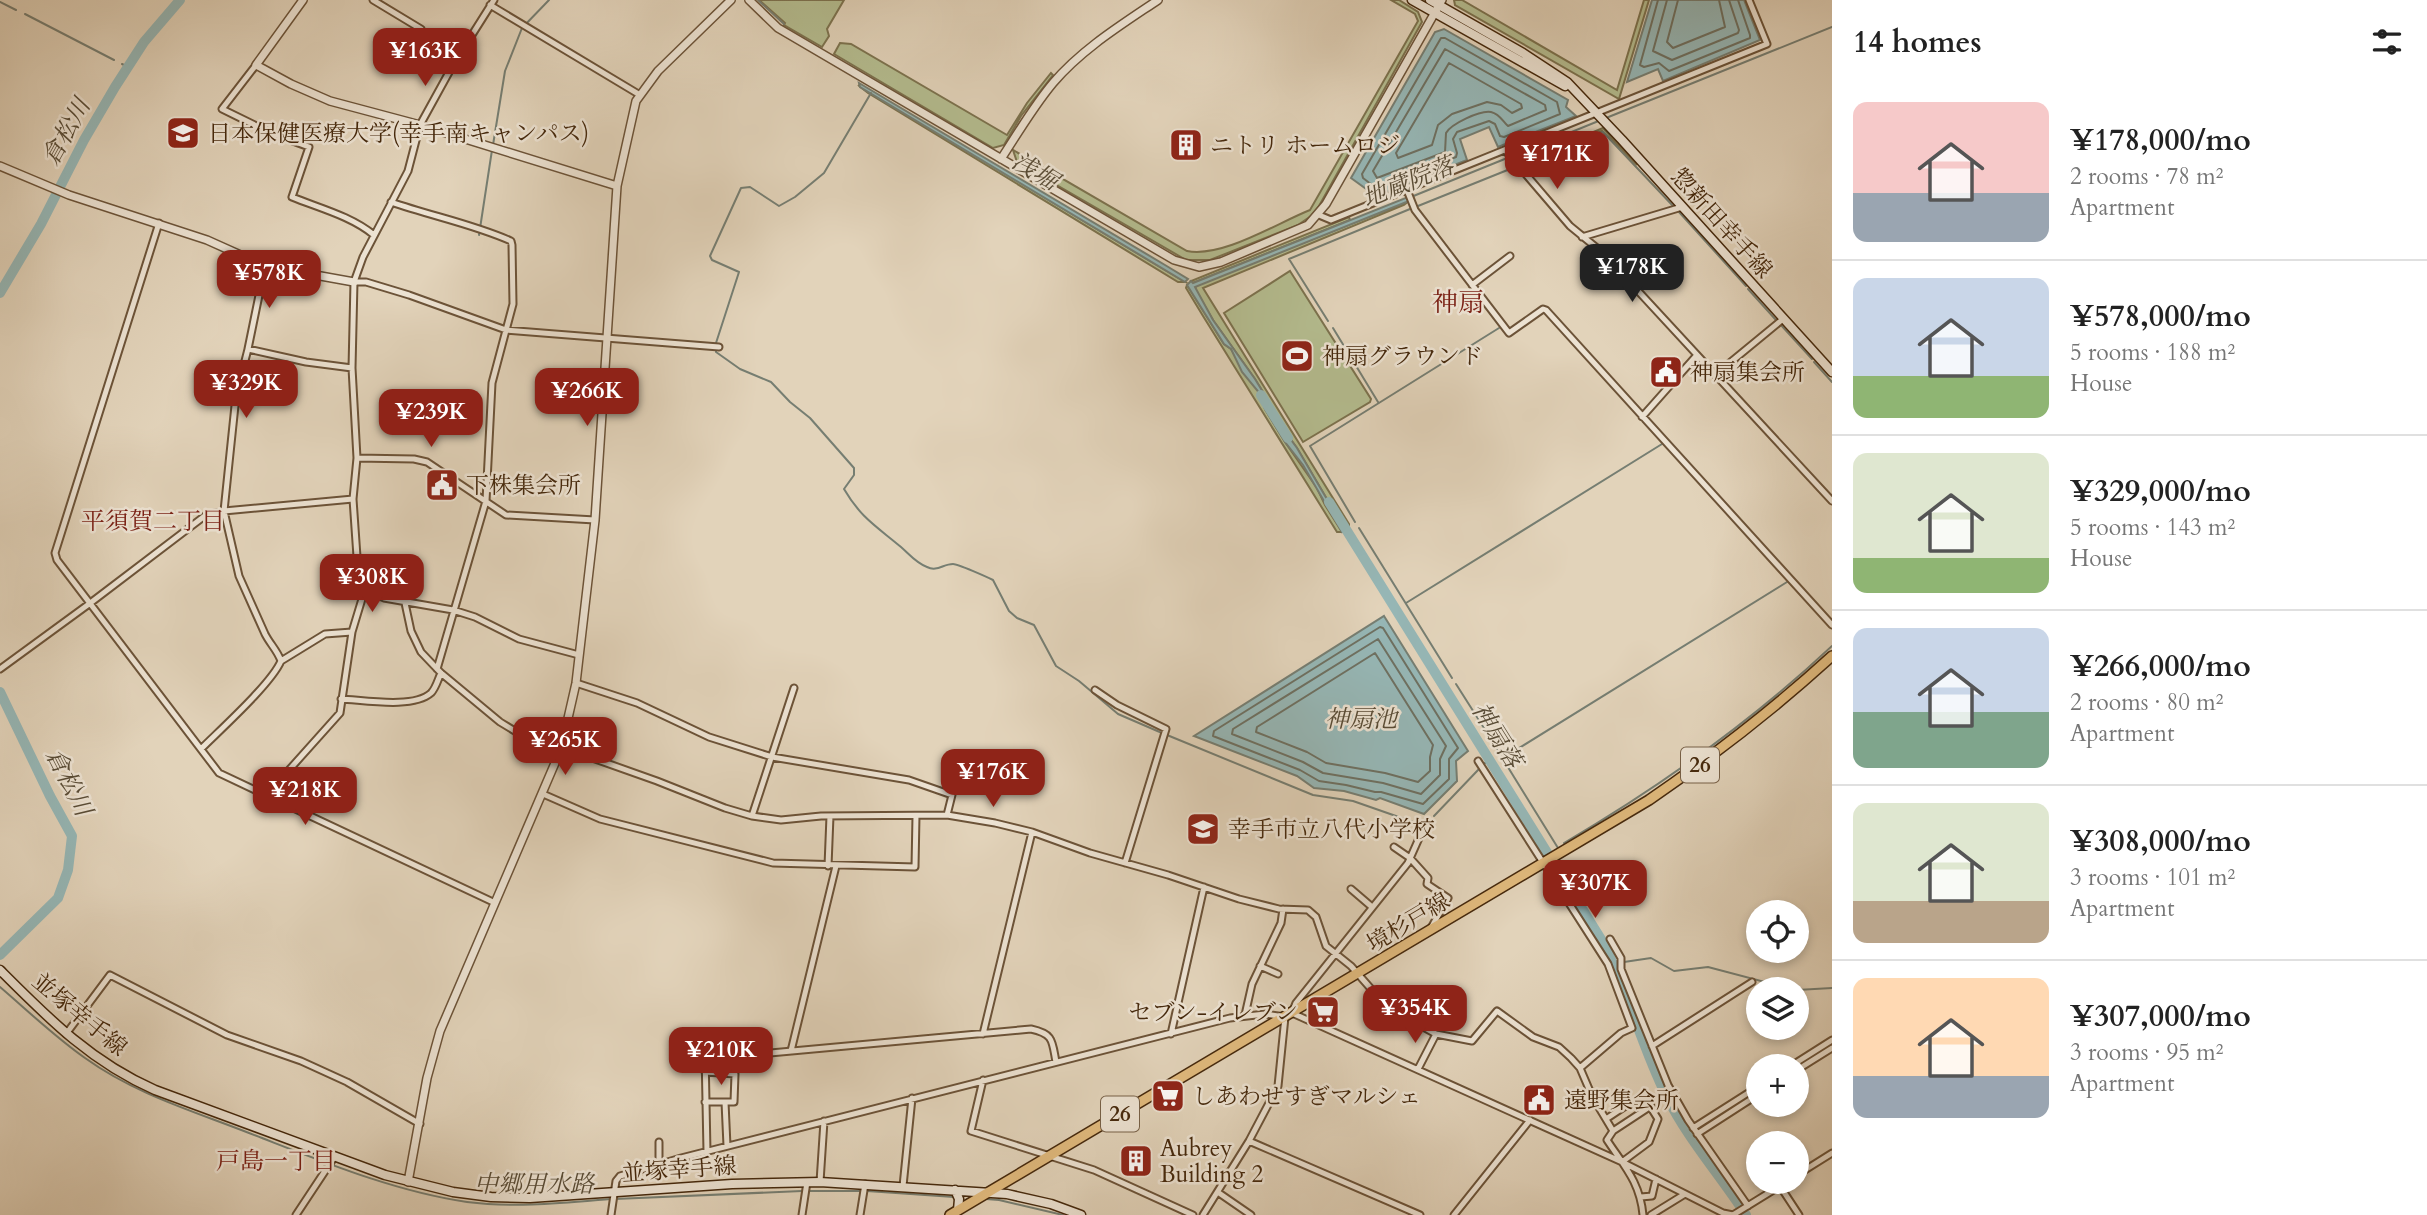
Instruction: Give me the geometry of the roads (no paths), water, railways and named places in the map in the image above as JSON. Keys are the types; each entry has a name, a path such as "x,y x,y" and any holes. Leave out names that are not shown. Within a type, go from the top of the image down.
{"main road":[{"name":"惣新田幸手線","path":"1412,0 1438,6"},
{"name":"惣新田幸手線","path":"1430,0 1583,100 1832,372"},
{"name":"境杉戸線","path":"954,1213 1649,800 1770,712 1832,656"},
{"name":"並塚幸手線","path":"0,970 66,1034 100,1061 135,1081 332,1162 408,1182 491,1197 530,1198 732,1184 865,1184 988,1192 1038,1200 1081,1215"},
{"path":"954,1213 959,1199 955,1190"}],"street":[{"path":"303,0 222,109 271,133 309,147 292,197 363,226 373,236"},
{"path":"373,0 421,29 414,45 453,65"},
{"path":"408,1182 426,1078 440,1031 561,749 576,683 595,520 617,186 630,125 640,94 658,71 731,0"},
{"path":"749,0 778,28 1174,260 1191,266 1208,266 1221,262 1299,230 1318,215 1438,6"},
{"path":"1001,159 1031,111 1055,80 1091,47 1158,0"},
{"path":"1318,215 1331,220 1505,150 1600,117 1767,44 1749,0"},
{"path":"579,654 519,639 475,617 453,610 405,604 384,598 365,589 361,583 353,499 357,458 352,368 354,282 373,236 408,171 420,125 492,2 640,94"},
{"path":"256,65 330,101 420,125 617,186"},
{"path":"1505,150 1582,237 1603,253 1832,501"},
{"path":"0,166 67,194 206,240 265,266 366,282 506,330 719,346"},
{"path":"1407,190 1412,203 1509,333 1543,309 1546,310 1832,625"},
{"path":"341,699 406,702 428,696 433,691 453,610 486,501 492,383 513,304 511,241 391,202"},
{"path":"1582,237 1682,207"},
{"path":"159,223 55,553 57,560 219,773 494,902"},
{"path":"1472,285 1510,256"},
{"path":"265,266 236,396 225,511 239,576 265,634 276,648 281,661"},
{"path":"1715,375 1783,319"},
{"path":"248,349 306,362 352,368"},
{"path":"1642,417 1697,355"},
{"path":"357,458 414,459 427,462 506,515 595,520"},
{"path":"2,668 206,515 353,499"},
{"path":"275,799 289,770 340,713 352,632 365,589"},
{"path":"405,604 411,631 421,652 499,723 523,736 607,763 724,808 781,820 830,816 947,815 995,822 1239,899 1283,909 1300,909 1314,914 1324,943 1352,966 1372,990 1407,1018 1436,1034 1472,1041 1497,1011 1533,1037 1559,1047 1580,1068 1592,1096 1613,1130"},
{"path":"201,749 278,669 281,661 325,635 352,632"},
{"path":"576,683 637,703 709,737 772,758 909,780 952,795 947,815"},
{"path":"752,816 794,688"},
{"path":"1095,690 1117,705 1166,729 1125,863"},
{"path":"1479,761 1612,972 1632,1028 1621,1033 1580,1068"},
{"path":"543,794 600,819 772,863 915,867 916,816"},
{"path":"828,866 830,816"},
{"path":"1203,1215 1219,1193 1278,1086 1288,1015 1410,858 1424,827"},
{"path":"983,1034 1032,832"},
{"path":"1394,847 1410,858 1428,878 1427,884 1448,898 1429,932"},
{"path":"1418,869 1423,862"},
{"path":"791,1051 836,866"},
{"path":"1171,1034 1204,887"},
{"path":"1351,889 1372,907"},
{"path":"1245,1015 1252,984 1281,923 1283,909"},
{"path":"1610,939 1621,958 1621,969 1668,1085 1751,1215"},
{"path":"1260,966 1278,974"},
{"path":"1612,972 1621,969"},
{"path":"66,1034 110,975 227,1035 347,1082 420,1124"},
{"path":"1652,1046 1746,986"},
{"path":"611,1215 616,1181 621,1175 983,1080 1245,1015 1265,1014 1288,1015 1418,1069 1622,1162 1718,1211 1733,1215 1767,1194"},
{"path":"683,1052 733,1051 760,1054 1031,1029 1044,1032 1050,1037 1056,1062"},
{"path":"1418,1069 1436,1034"},
{"path":"1809,1055 1832,1040"},
{"path":"1809,1062 1832,1048"},
{"path":"705,1052 707,1152"},
{"path":"705,1072 735,1074 734,1102 705,1102"},
{"path":"983,1080 971,1131 1094,1170 1193,1215"},
{"path":"1695,1131 1746,1095"},
{"path":"903,1186 912,1098"},
{"path":"1606,1119 1633,1101 1646,1100 1658,1119 1651,1138 1622,1162"},
{"path":"725,1102 727,1146"},
{"path":"1695,1131 1746,1102"},
{"path":"1643,1215 1637,1185 1607,1140 1613,1130 1651,1106"},
{"path":"1454,1215 1530,1120"},
{"path":"820,1182 824,1121"},
{"path":"1249,1141 1420,1215"},
{"path":"659,1142 659,1164"},
{"path":"1809,1167 1832,1153"},
{"path":"296,1215 332,1162"},
{"path":"1641,1196 1652,1196 1656,1179"},
{"path":"802,1215 807,1182"},
{"path":"860,1215 865,1184"},
{"path":"1219,1193 1251,1215"},
{"path":"1651,1215 1685,1194"},
{"path":"1785,1194 1798,1215"}],"water":[{"path":"1652,0 1744,0 1760,40 1663,81 1658,69 1627,82"},
{"path":"1444,29 1568,100 1566,107 1576,116 1498,147 1489,127 1460,139 1467,160 1376,196 1351,178 1435,32"},
{"path":"859,83 1188,279 1185,282 860,87"},
{"path":"1408,197 1409,201 1195,287 1213,320 1266,397 1270,411 1297,448 1345,530 1342,532 1303,465 1265,409 1261,395 1242,372 1231,349 1224,344 1187,285 1191,281 1193,283"},
{"name":"神扇池","path":"1384,616 1468,751 1456,761 1457,781 1424,814 1380,798 1376,800 1344,791 1314,788 1297,776 1194,736"}],"waterway":[{"name":"倉松川","path":"0,293 41,224 115,87 144,42 180,0"},
{"path":"493,145 505,71 522,28 549,0"},
{"path":"758,0 784,24"},
{"path":"0,2 16,10"},
{"path":"25,14 114,60"},
{"name":"地蔵院落","path":"1606,118 1832,27"},
{"name":"倉松川","path":"122,64 128,67"},
{"path":"716,343 739,272 712,260 710,256 741,188 750,187 779,206 795,197 824,173 871,93"},
{"name":"地蔵院落","path":"1411,197 1601,120"},
{"path":"1521,164 1603,132 1674,207"},
{"path":"479,235 492,150"},
{"path":"1418,206 1515,167"},
{"path":"1328,321 1289,259 1410,209"},
{"path":"1679,212 1746,286"},
{"name":"倉松川","path":"0,284 4,286"},
{"path":"1748,289 1776,320"},
{"path":"1780,324 1812,359"},
{"path":"1333,328 1378,402"},
{"path":"1355,522 1310,446 1499,328"},
{"path":"716,349 716,352 740,369 771,382 810,418 854,468 854,475 844,489 863,515 876,527 923,565 934,569 949,564 956,565 993,580 1009,611 1017,618 1034,625 1056,666 1079,681 1118,714 1162,733"},
{"path":"1814,362 1832,382"},
{"name":"神扇落","path":"1261,395 1288,438"},
{"path":"1406,603 1662,444"},
{"name":"神扇落","path":"1329,502 1602,941 1674,1111 1746,1215"},
{"path":"1359,528 1452,678"},
{"path":"1456,684 1503,758 1787,582"},
{"path":"1564,843 1704,752 1769,701 1832,646"},
{"name":"倉松川","path":"0,692 72,836 68,870 58,898 0,955"},
{"path":"1167,735 1313,795 1353,801 1416,823"},
{"name":"神扇落","path":"1485,763 1489,761"},
{"path":"1506,764 1558,848"},
{"path":"1434,816 1479,769"},
{"path":"1624,962 1651,958 1674,971 1708,967 1746,977"},
{"name":"中郷用水路","path":"0,987 74,1050 124,1082 186,1109 356,1174 439,1197 485,1204 520,1205 610,1199"},
{"path":"1809,989 1832,988"},
{"path":"1690,1135 1709,1121"},
{"name":"中郷用水路","path":"615,1199 802,1191"},
{"name":"中郷用水路","path":"808,1191 861,1191"},
{"name":"中郷用水路","path":"867,1191 954,1197"},
{"name":"中郷用水路","path":"986,1199 1063,1215"}],"place":[{"name":"日本保健医療大学(幸手南キャンパス)","path":"183,133"},
{"name":"ニトリ ホームロジ","path":"1186,145"},
{"name":"神扇グラウンド","path":"1297,356"},
{"name":"神扇集会所","path":"1666,372"},
{"name":"下株集会所","path":"442,485"},
{"name":"幸手市立八代小学校","path":"1203,829"},
{"name":"セブン-イレブン","path":"1323,1012"},
{"name":"しあわせすぎマルシェ","path":"1168,1096"},
{"name":"遠野集会所","path":"1539,1100"},
{"name":"Aubrey Building 2","path":"1136,1161"}],"district":[{"name":"神扇","path":"1458,302"},
{"name":"平須賀二丁目","path":"153,521"},
{"name":"戸島一丁目","path":"276,1161"}],"water label":[{"name":"浅堀","path":"1035,171"}]}
